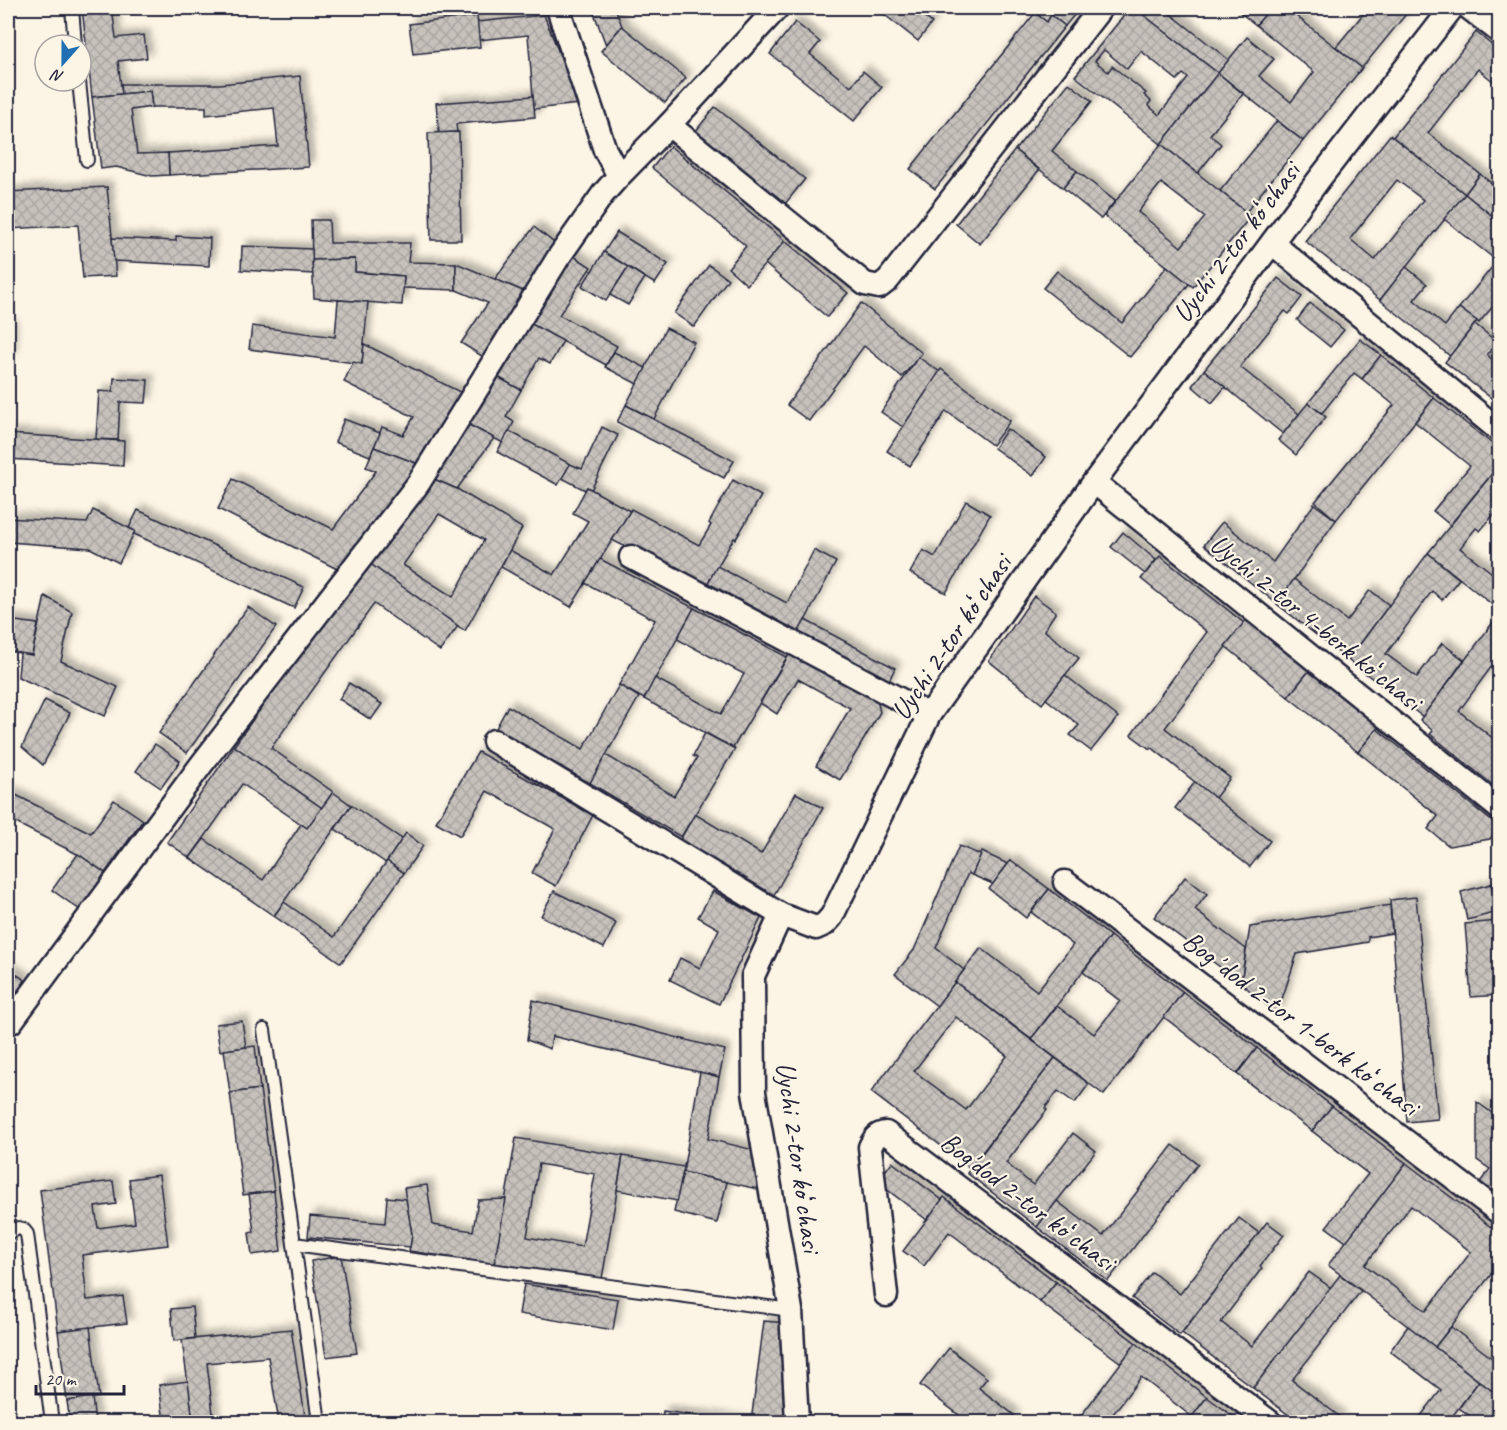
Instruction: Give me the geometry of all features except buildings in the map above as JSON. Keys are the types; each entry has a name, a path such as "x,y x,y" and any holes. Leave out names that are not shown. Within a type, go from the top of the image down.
{"street":[{"path":"558,8 605,150 619,176"},
{"path":"9,1025 201,765 418,484 558,258 603,194 777,8"},
{"path":"669,125 865,284 879,287 888,280 1101,8"},
{"name":"Uychi 2-tor koʻchasi","path":"797,1422 791,1310 754,1092 753,976 781,915 816,928 825,924 832,916 929,715 1095,482 1272,243 1452,8"},
{"path":"1469,8 1500,32"},
{"path":"1272,243 1500,431"},
{"name":"Uychi 2-tor 4-berk koʻchasi","path":"1095,482 1500,809"},
{"path":"631,557 929,715"},
{"path":"494,741 781,915"},
{"name":"Bogʼdod 2-tor 1-berk koʻchasi","path":"1065,882 1500,1213"},
{"name":"Bog'dod 2-tor koʻchasi","path":"886,1295 870,1147 875,1137 886,1133 1269,1422"}],"lane":[{"path":"72,8 74,33"},
{"path":"80,93 87,160"},
{"path":"264,1030 319,1422"},
{"path":"8,1233 18,1228 23,1229 27,1234 52,1422"},
{"path":"294,1244 791,1310"}]}
